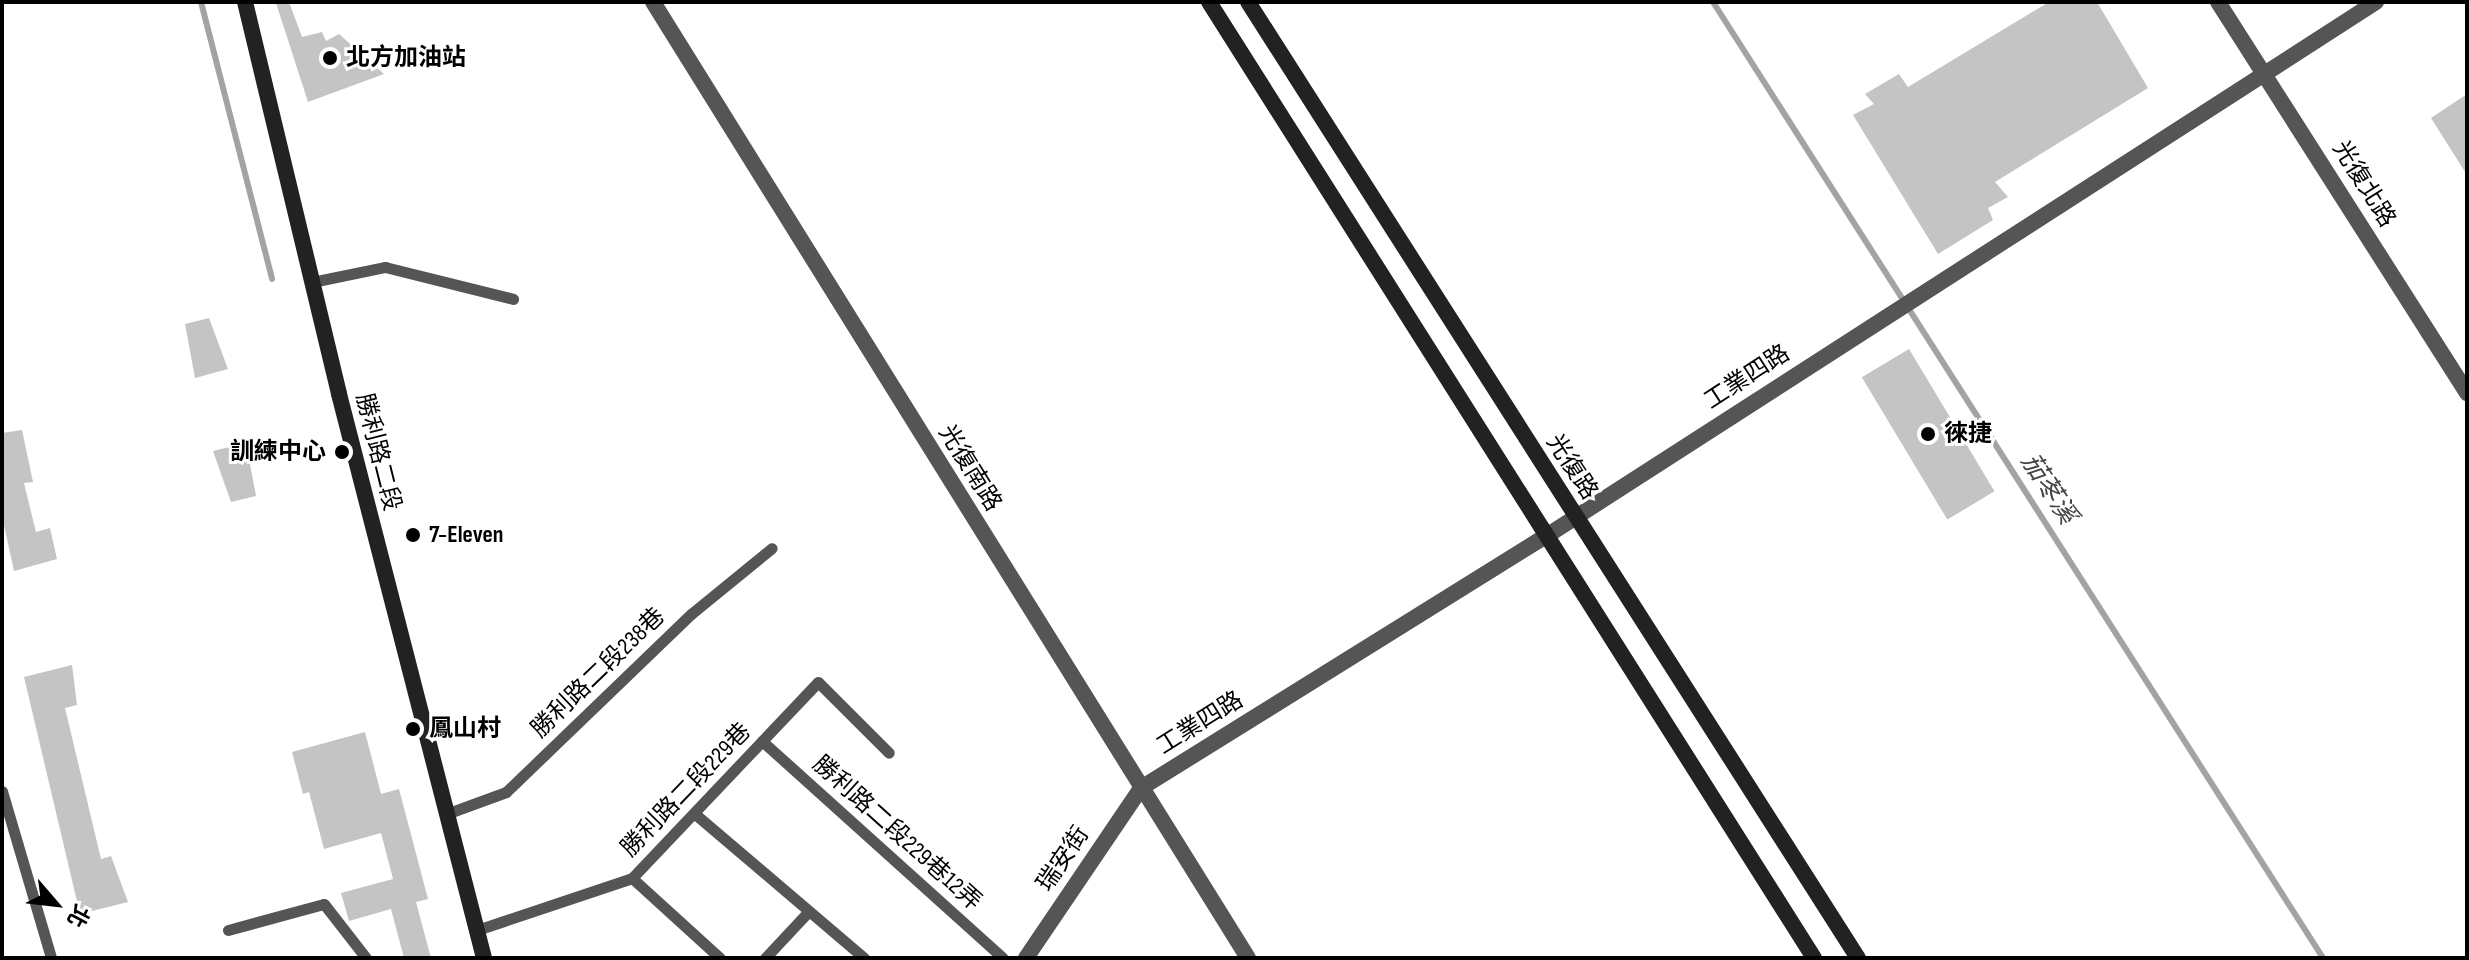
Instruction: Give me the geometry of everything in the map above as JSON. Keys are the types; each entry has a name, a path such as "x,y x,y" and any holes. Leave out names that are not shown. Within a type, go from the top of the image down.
{"street":[{"name":"勝利路二段","path":"245,2 312,282 484,958"},
{"name":"光復南路","path":"653,2 1248,958"},
{"path":"1209,2 1814,958"},
{"name":"光復路","path":"1248,2 1858,958"},
{"name":"光復北路","path":"2218,2 2467,393"},
{"name":"工業四路","path":"1141,788 1548,535 1948,274 2376,2"},
{"name":"瑞安街","path":"1026,958 1141,788"}],"lane":[{"path":"312,282 385,267 513,299"},
{"name":"勝利路二段238巷","path":"446,814 506,792 691,614 772,548"},
{"name":"勝利路二段229巷","path":"477,930 632,878 818,682 889,753"},
{"name":"勝利路二段229巷12弄","path":"762,741 1003,958"},
{"path":"2,791 51,958"},
{"path":"695,814 864,958"},
{"path":"632,878 720,958"},
{"path":"228,930 324,904 366,958"},
{"path":"765,958 809,911"}],"building":[{"name":"北方加油站","path":"289,2 302,37 322,32 326,41 339,34 384,74 308,102 276,3"},
{"path":"2049,2 2097,2 2148,88 1995,182 2008,197 1988,208 1993,220 1938,254 1853,115 1874,104 1865,94 1899,74 1908,87"},
{"path":"2467,94 2467,175 2431,118"},
{"path":"209,318 228,369 195,378 185,324"},
{"name":"徠捷","path":"1909,349 1994,491 1947,520 1862,377"},
{"path":"22,430 33,482 24,483 36,532 50,528 57,559 14,571 2,516 2,433"},
{"path":"246,443 256,496 231,502 213,451"},
{"path":"72,665 77,705 65,708 101,859 111,856 128,902 80,914 24,677"},
{"path":"365,732 381,794 399,789 428,899 416,902 431,958 404,958 391,909 349,921 341,893 393,879 381,833 324,849 309,792 303,794 292,752"}],"waterway":[{"path":"201,2 272,279"},
{"name":"茄苳溪","path":"1713,2 2323,958"}],"place":[{"name":"北方加油站","path":"330,58"},
{"name":"徠捷","path":"1928,434"},
{"name":"訓練中心","path":"342,452"},
{"name":"7-Eleven","path":"413,535"},
{"name":"鳳山村","path":"413,729"}]}
